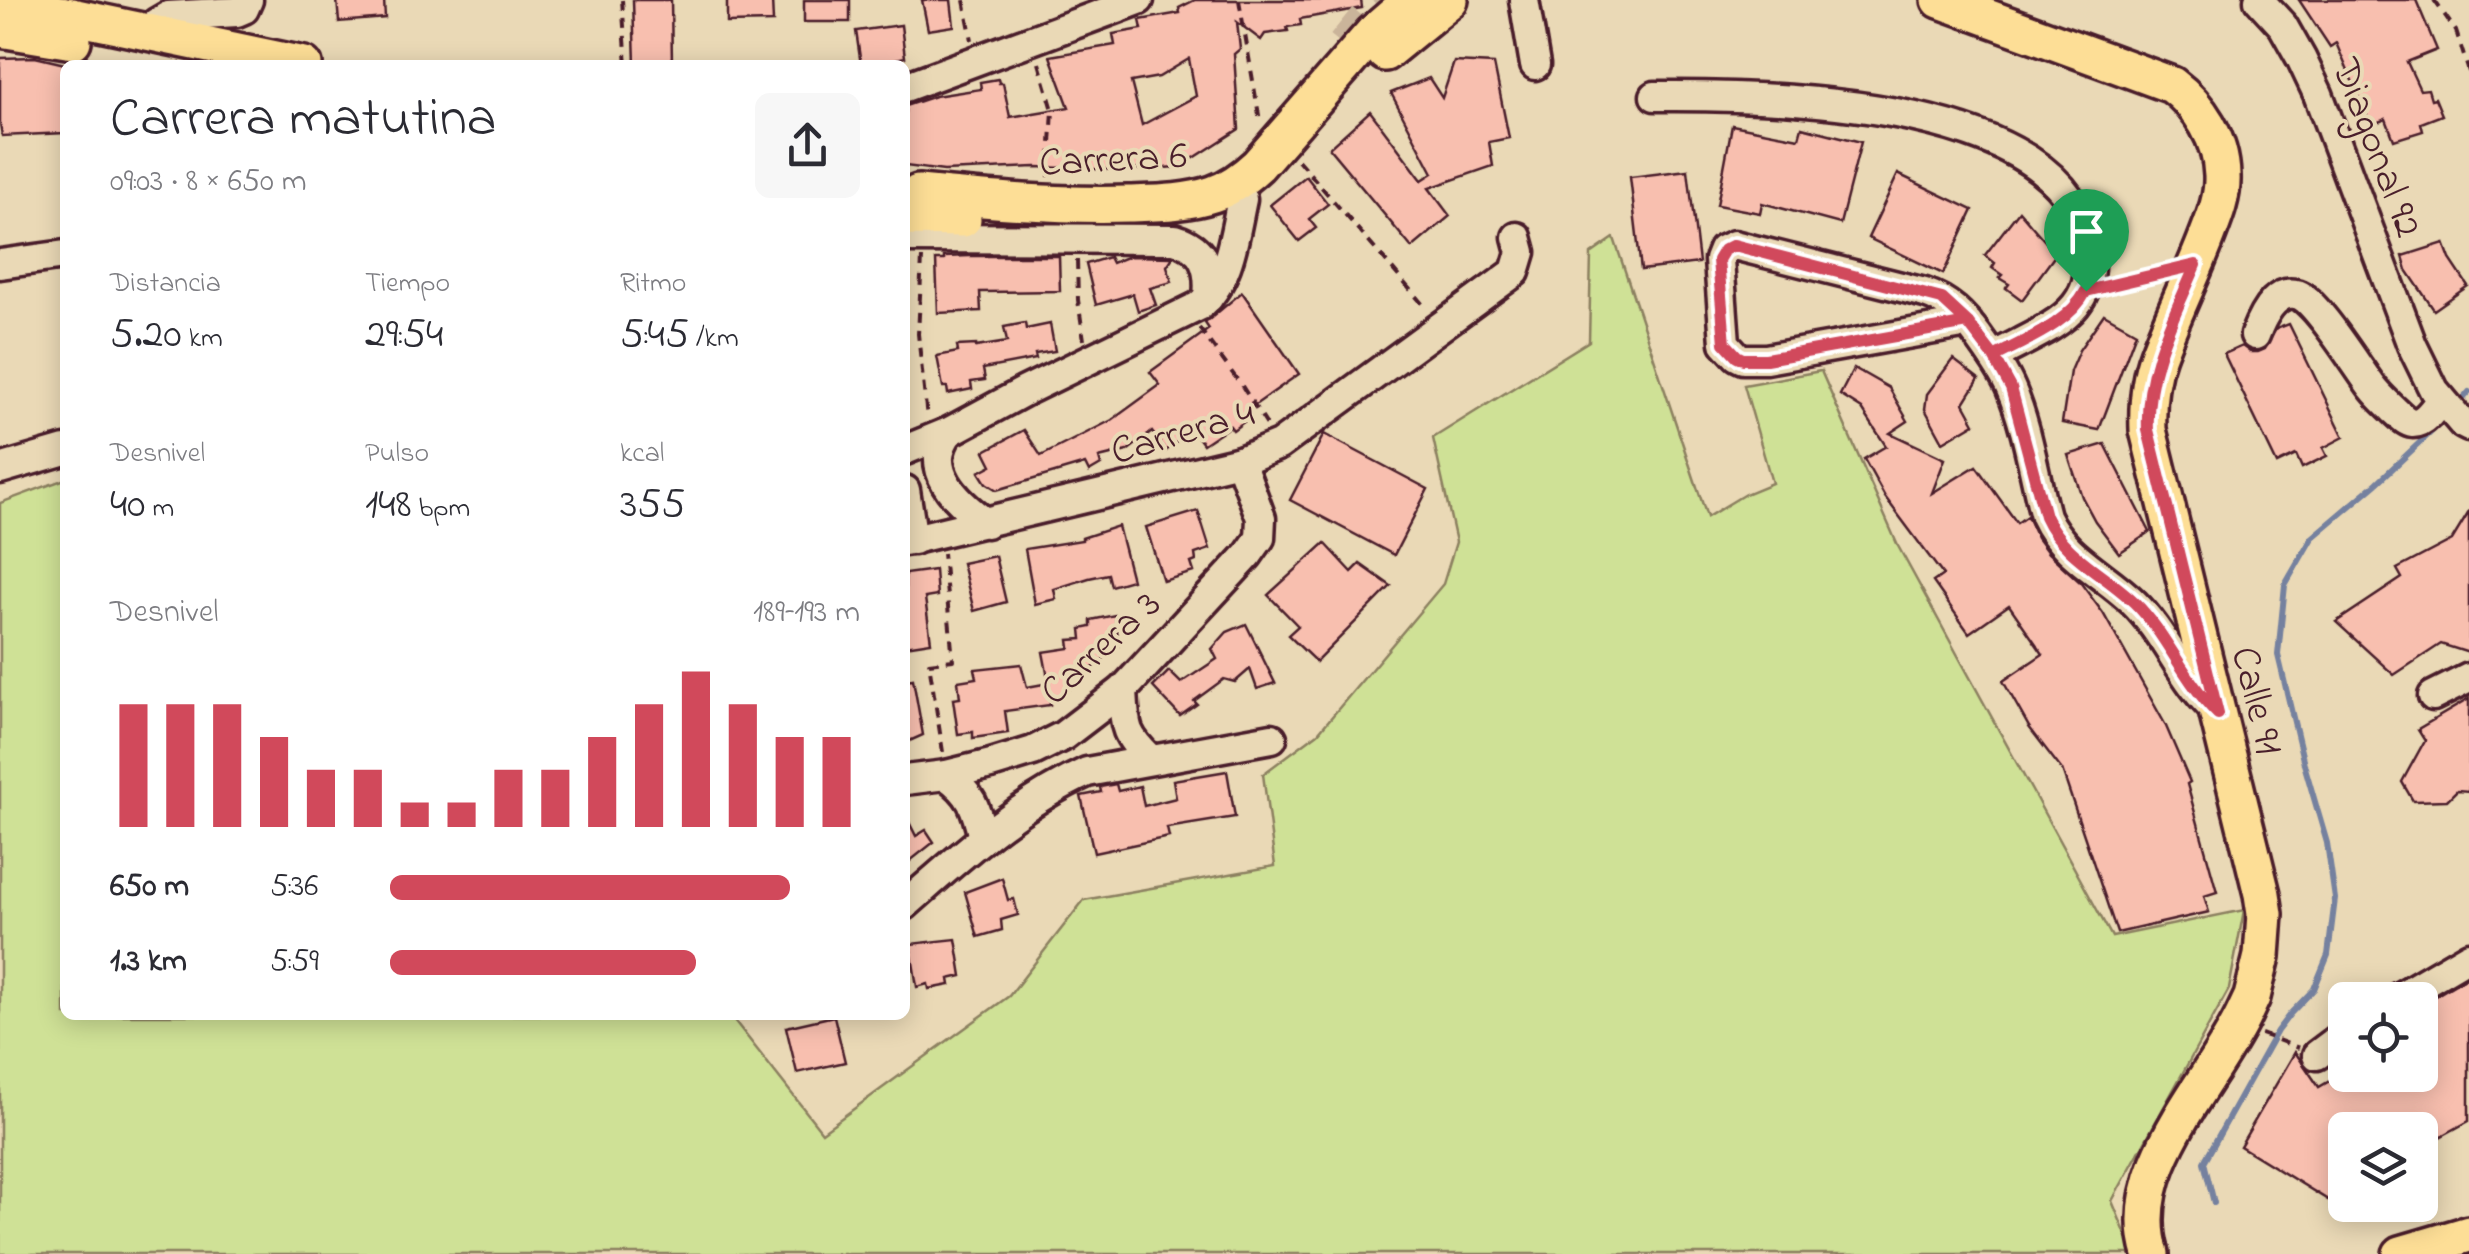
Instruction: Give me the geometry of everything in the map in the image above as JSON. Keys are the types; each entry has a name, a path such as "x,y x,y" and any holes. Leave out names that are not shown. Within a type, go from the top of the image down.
{"main road":[{"name":"Carrera 6","path":"911,216 1028,204 1164,203 1214,194 1258,165 1373,33 1411,0"},
{"path":"911,216 1195,182 1238,184 1268,179 1354,80 1450,0"},
{"name":"Calle 91","path":"1940,0 2172,86 2202,116 2219,154 2220,196 2157,356 2149,390 2148,430 2265,914 2262,956 2252,997 2156,1168 2146,1228 2152,1254"},
{"path":"37,10 168,60"},
{"path":"0,30 37,10 279,60"},
{"path":"1314,124 1354,56"},
{"path":"1238,184 1264,140 1313,84"},
{"path":"2401,1254 2469,1234"}],"street":[{"path":"150,34 156,23 168,16 237,12 244,9 248,0"},
{"path":"910,85 1139,0"},
{"path":"1524,0 1535,65"},
{"name":"Diagonal 92","path":"2263,1 2284,26 2318,94 2412,345 2434,390 2455,414"},
{"path":"1655,96 1780,97 1869,108 1930,120 1994,143 2036,166 2070,198 2082,219 2090,261 2086,291 2069,314 1994,357"},
{"path":"928,441 1198,305 1214,292 1227,262 1238,184"},
{"path":"911,216 1076,240 1174,239 1188,243 1205,263 1209,286 1198,305"},
{"name":"Carrera 4","path":"910,541 1240,461 1278,445 1516,272 1520,252 1517,237"},
{"path":"1968,323 1766,359 1743,359 1725,343 1718,260 1724,250 1734,245 1942,299 1968,323 2011,388 2052,531 2144,613 2184,676 2218,714"},
{"path":"0,264 60,256"},
{"path":"2255,335 2274,301 2298,294 2314,306 2376,392 2407,422 2455,414"},
{"path":"928,441 940,444 940,467 954,497 986,523"},
{"path":"0,469 60,451"},
{"name":"Carrera 3","path":"910,779 946,775 1033,751 1063,736 1122,690 1260,538 1261,518 1240,461"},
{"path":"2433,696 2469,678"},
{"path":"1122,690 1126,728 1132,742 1150,759"},
{"path":"910,901 1023,807 1087,772 1272,738"},
{"path":"1033,751 1051,790"},
{"path":"946,775 965,788 978,814 982,838"},
{"path":"2425,982 2469,956"},
{"path":"2317,1055 2328,1047"}],"path":[{"path":"622,0 626,60"},
{"path":"964,0 976,61"},
{"path":"1239,0 1264,140"},
{"path":"2434,0 2456,31 2469,72"},
{"path":"1032,40 1053,110 1048,182"},
{"path":"1298,160 1442,326"},
{"path":"911,216 928,441"},
{"path":"1076,240 1078,300 1087,360"},
{"path":"2086,291 2196,265"},
{"path":"1198,305 1278,445"},
{"path":"941,533 952,660 929,663 946,775"},
{"path":"2262,1034 2282,1042"}],"green space":[{"path":"1614,238 1707,517 1772,483 1744,385 1821,371 1898,546 2112,937 2244,910 2229,989 2112,1201 2134,1254 0,1254 0,503 60,481 60,1020 734,1020 822,1132 1009,996 1084,900 1275,866 1263,774 1318,733 1443,584 1456,542 1433,438 1589,341 1591,254"}],"building":[{"path":"337,0 384,0 385,18 339,22"},
{"path":"633,0 671,0 672,60 635,60"},
{"path":"727,0 772,0 773,22 727,23"},
{"path":"804,0 850,0 850,22 804,22"},
{"path":"922,0 951,0 954,26 928,30"},
{"path":"1195,0 1361,0 1362,8 1300,19 1301,25 1265,34 1261,40 1237,22 1240,49 1234,54 1239,129 1180,167 944,171 910,167 910,104 981,89 980,82 998,79 1003,83 1010,117 1069,107 1050,56 1115,45 1113,34 1142,29 1140,20 1180,13 1179,8","holes":["1189,59 1196,96 1142,125 1131,82 1159,77"]},
{"path":"2299,0 2416,0 2437,50 2407,62 2420,90 2428,89 2442,115 2421,123 2423,131 2394,140 2386,119 2371,125 2336,43 2330,47"},
{"path":"901,25 905,57 860,60 856,31"},
{"path":"35,57 60,63 60,133 2,136 0,58"},
{"path":"1454,62 1494,64 1509,138 1489,142 1493,166 1429,188 1450,216 1412,248 1329,148 1370,111 1422,180 1433,173 1391,93 1429,78 1442,98"},
{"path":"1732,125 1799,138 1802,127 1861,142 1840,224 1762,203 1760,213 1717,205"},
{"path":"1688,170 1699,263 1641,270 1630,177"},
{"path":"1898,174 1973,210 1943,274 1868,238"},
{"path":"1306,176 1328,204 1309,219 1316,228 1299,241 1270,205"},
{"path":"2019,211 2056,254 2022,300 2006,288 2009,284 1999,278 2002,275 1992,268 1995,263 1985,255"},
{"path":"2444,243 2468,286 2434,310 2407,270 2403,256"},
{"path":"1059,256 1060,291 980,292 981,311 938,313 936,260"},
{"path":"1129,256 1173,257 1167,266 1172,282 1150,288 1156,305 1138,311 1133,294 1096,305 1086,264 1109,257 1112,263"},
{"path":"1242,292 1299,374 1245,412 1249,418 1233,430 1230,426 1203,444 1192,429 1166,451 1152,432 1127,451 1099,458 1101,465 1089,472 1085,464 997,490 986,483 979,472 992,465 985,451 1024,430 1041,456 1112,420 1160,385 1150,372 1209,329 1205,323"},
{"path":"2104,314 2136,332 2099,430 2062,423 2070,371 2079,350"},
{"path":"1025,323 1026,329 1050,324 1055,351 1035,354 1036,359 983,369 985,380 971,382 972,389 948,394 937,356 958,352 957,346 1007,342 1004,327"},
{"path":"2289,324 2344,437 2323,448 2327,456 2302,468 2296,455 2277,464 2224,354 2242,346 2250,352 2265,349 2276,329"},
{"path":"1953,359 1979,379 1964,403 1975,423 1943,442 1925,409 1927,394"},
{"path":"1854,368 1889,388 1908,421 1890,433 1945,459 1932,493 1976,466 2017,523 2027,516 2048,553 2080,582 2103,613 2165,724 2190,782 2187,784 2217,892 2204,896 2209,912 2117,933 2062,770 2029,727 2003,681 2043,654 2009,605 1969,633 1933,582 1943,575 1885,497 1864,459 1886,446 1862,409 1840,395"},
{"path":"1324,434 1428,489 1394,555 1290,500"},
{"path":"2105,444 2150,532 2119,553 2082,497 2068,455"},
{"path":"1198,511 1210,549 1195,554 1196,561 1191,563 1194,572 1163,581 1146,527"},
{"path":"2469,512 2469,653 2441,644 2394,675 2336,622 2402,578 2397,569 2452,540"},
{"path":"1118,526 1132,580 1111,586 1108,574 1089,578 1054,589 1056,599 1035,604 1025,549 1082,540"},
{"path":"1325,543 1352,572 1360,564 1391,586 1316,662 1288,635 1298,626 1268,595"},
{"path":"995,556 1006,602 974,611 962,563"},
{"path":"935,570 937,596 925,598 931,642 910,645 910,573"},
{"path":"1115,615 1119,645 1060,697 1050,698 1050,705 1005,711 1008,733 973,738 973,732 958,734 953,699 960,698 958,681 977,678 975,669 1021,664 1027,687 1049,683 1043,652 1070,648 1069,640 1082,639 1081,629 1091,627 1091,620"},
{"path":"1246,624 1275,683 1257,689 1250,669 1235,682 1224,679 1180,716 1153,687 1169,671 1181,683 1217,659 1212,649 1227,632"},
{"path":"913,679 923,735 910,741"},
{"path":"2469,699 2469,791 2457,790 2447,800 2413,801 2402,782 2425,740 2418,729"},
{"path":"1227,771 1235,817 1167,828 1169,837 1094,853 1081,796 1116,784 1118,791 1140,786 1144,806 1176,798 1173,780"},
{"path":"910,824 916,836 926,830 934,842 910,861"},
{"path":"1002,878 1008,900 1014,899 1018,915 1001,920 1002,930 978,937 965,892"},
{"path":"956,939 962,976 949,979 950,985 917,987 910,944"},
{"path":"2469,976 2469,1121 2438,1138 2438,1112 2328,1112 2328,1200 2240,1146 2295,1052 2319,1087 2328,1082 2328,1092 2438,1092 2438,994"},
{"path":"835,1020 845,1062 797,1073 786,1027"}],"waterway":[{"path":"2456,407 2469,392"},
{"path":"2214,1203 2204,1162 2277,1031 2314,989 2328,955 2335,899 2327,843 2278,655 2285,585 2312,538 2447,417"}],"tunnel":[{"path":"1344,46 1381,0"}],"route":[{"path":"2086,291 2069,314 1994,357 1968,323 1957,311 1942,299 1925,293 1734,245 1724,250 1718,260 1725,343 1743,359 1766,359 1968,323 2011,388 2052,531 2144,613 2184,676 2218,714 2148,430 2149,390 2157,356 2196,265 2086,291"}]}
